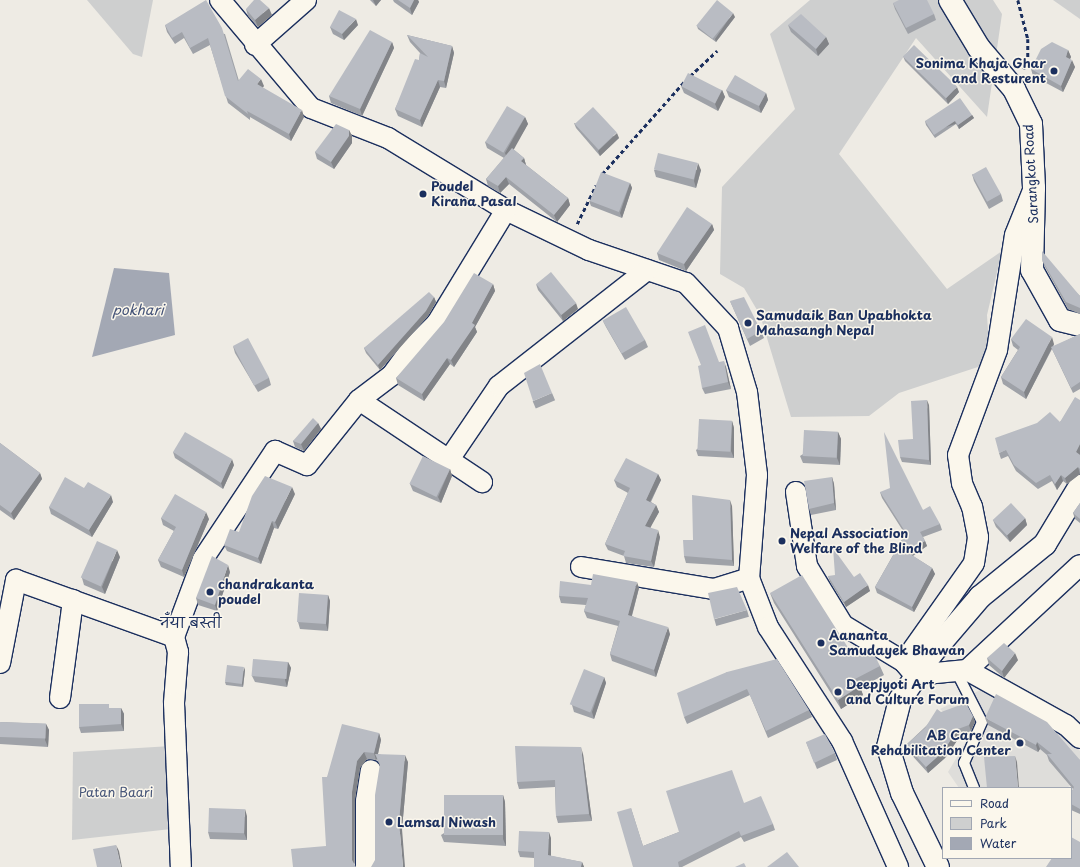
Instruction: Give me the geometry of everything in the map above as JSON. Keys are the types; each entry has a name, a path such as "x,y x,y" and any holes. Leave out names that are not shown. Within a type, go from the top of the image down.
{"street":[{"path":"220,0 255,45 311,108 388,138 506,210 569,241 686,283 728,328 747,392 757,475 749,578 768,627 842,741 890,864"},
{"path":"255,45 306,0"},
{"name":"Sarangkot Road","path":"950,0 979,48 1014,89 1031,124 1034,188 1032,270 1060,320 1080,325"},
{"path":"938,867 902,793 888,747 900,700 910,669 974,563 978,537 972,507 962,483 958,454 998,350 1015,235 1034,188"},
{"path":"181,867 174,703 178,652 174,637 203,559 275,451 307,466 360,400 392,375 410,349 437,323 506,210"},
{"path":"448,461 499,386 648,270"},
{"path":"360,400 448,461 482,482"},
{"path":"910,669 980,597 1045,544 1080,486"},
{"path":"796,492 807,566 843,625 910,669 962,670 1066,725 1080,738"},
{"path":"962,670 1080,565"},
{"path":"581,567 714,589 749,578"},
{"path":"0,663 16,580 174,637"},
{"path":"60,698 73,600"},
{"path":"366,867 366,801 371,770"}],"lane":[{"path":"962,670 982,722 964,763 974,787"}],"path":[{"path":"1014,89 1028,60 1018,0"},
{"path":"569,241 608,165 717,51"}],"shaded area":[{"name":"AB Care and Rehabilitation Center","path":"989,686 1057,723 1080,751 1080,777 1068,787 958,787 948,772 970,735 940,709"}],"green space":[{"path":"87,0 153,0 142,57 133,54"},
{"path":"810,0 993,0 1002,14 987,117 916,38 839,154 947,289 1002,251 987,315 990,363 899,393 869,416 791,417 760,315 744,288 720,274 722,187 795,109 770,34"},
{"path":"1053,0 1080,0 1080,19"},
{"name":"Patan Baari","path":"171,746 171,829 72,840 73,752"}],"water":[{"name":"pokhari","path":"114,268 169,273 175,335 92,357"}],"building":[{"path":"206,0 222,28 238,81 248,69 261,79 257,84 302,110 289,134 247,111 248,114 225,96 208,38 190,48 182,32 172,38 165,25"},
{"path":"254,0 260,0 269,8 255,20 246,9"},
{"path":"398,0 414,0 410,8"},
{"path":"717,0 733,13 713,39 696,26"},
{"path":"899,0 927,0 934,14 906,28 893,3"},
{"path":"339,10 356,19 342,34 330,27"},
{"path":"801,14 826,37 816,49 788,25"},
{"path":"370,30 392,42 360,109 329,96"},
{"path":"407,35 452,46 444,81 438,80 420,120 395,109 415,59 419,60 420,53 428,57"},
{"name":"Sonima Khaja Ghar and Resturent","path":"1052,42 1068,50 1066,57 1072,60 1061,86 1031,69 1041,49"},
{"path":"914,45 957,87 946,98 903,57"},
{"path":"688,73 722,90 715,104 681,86"},
{"path":"735,75 766,93 759,106 726,90"},
{"path":"960,98 972,115 958,125 955,121 934,135 925,121"},
{"path":"507,106 525,117 503,153 485,142"},
{"path":"593,107 617,133 599,150 575,124"},
{"path":"336,124 349,130 349,136 331,162 315,152"},
{"path":"512,148 524,158 521,161 568,198 554,215 506,177 498,186 486,179"},
{"path":"658,153 698,163 694,179 654,169"},
{"path":"986,167 1001,194 987,202 972,175"},
{"path":"601,172 630,183 619,212 590,201"},
{"path":"687,207 712,224 684,264 657,253"},
{"path":"1042,251 1080,296 1080,308 1066,302 1042,260"},
{"path":"551,272 576,303 561,315 536,284"},
{"path":"474,273 493,284 472,323 475,325 451,360 447,358 422,394 396,378 444,322"},
{"path":"429,292 434,297 426,311 378,365 364,348"},
{"name":"Samudaik Ban Upabhokta Mahasangh Nepal","path":"744,297 761,331 747,339 730,301"},
{"path":"626,307 645,340 622,353 603,320"},
{"path":"1026,319 1052,337 1024,392 1001,377 1020,347 1011,339"},
{"path":"705,325 719,362 724,361 728,382 702,388 698,366 701,365 688,332"},
{"path":"1080,334 1080,382 1071,388 1051,347"},
{"path":"248,338 269,378 254,386 233,346"},
{"path":"540,364 552,393 533,401 524,373"},
{"path":"1075,397 1080,400 1080,444 1076,452 1080,455 1080,469 1078,467 1065,478 1061,475 1055,484 1050,475 1036,483 1014,465 1006,450 999,453 995,438 1037,423 1050,412 1060,422"},
{"path":"927,400 929,460 900,457 898,440 913,439 911,401"},
{"path":"313,418 318,423 301,444 293,441"},
{"path":"699,419 732,421 730,452 697,450"},
{"path":"804,430 838,432 837,458 803,456"},
{"path":"185,432 232,459 221,483 173,452"},
{"path":"884,432 923,510 930,506 940,524 920,532 925,541 907,552 932,568 912,607 875,587 906,533 880,492 890,488"},
{"path":"0,443 40,473 11,513 0,505"},
{"path":"423,456 450,469 436,497 409,484"},
{"path":"626,458 658,474 646,500 656,505 645,526 658,530 651,561 623,556 625,551 605,544 630,488 614,480"},
{"path":"265,476 292,487 275,522 272,521 258,558 224,545 230,529 239,532 252,496"},
{"path":"65,477 84,488 88,482 111,495 89,530 49,507"},
{"path":"832,477 834,503 809,509 804,481"},
{"path":"175,494 206,512 182,570 158,560 176,527 161,518"},
{"path":"692,495 730,500 732,560 684,556 683,540 693,540"},
{"path":"1011,503 1025,518 1007,535 993,520"},
{"path":"1080,503 1080,519 1073,513"},
{"path":"97,541 117,550 101,586 81,578"},
{"path":"833,548 854,577 860,573 868,585 844,602 828,576 835,575"},
{"name":"chandrakanta poudel","path":"212,556 228,565 215,605 196,598"},
{"path":"593,574 637,582 628,615 668,627 654,670 610,654 620,621 584,611 588,598 559,596 560,581 591,585"},
{"name":"Aananta Samudayek Bhawan","path":"802,575 854,657 871,648 880,666 855,679 860,686 838,700 770,593"},
{"path":"737,587 747,610 714,619 708,593"},
{"path":"299,593 328,595 326,624 297,622"},
{"path":"1004,643 1015,653 1002,671 987,658"},
{"path":"253,659 288,662 286,679 252,676"},
{"path":"777,659 809,710 766,731 747,689 684,717 677,693 727,672"},
{"path":"227,665 244,667 242,684 225,682"},
{"path":"584,669 604,677 590,712 570,704"},
{"path":"996,694 1047,722 1080,760 1080,809 1072,805 1072,791 1074,787 1047,754 1052,754 1037,742 1036,745 985,718"},
{"path":"966,703 973,716 969,725 958,729 943,752 926,767 906,745 925,728 937,709 941,712"},
{"path":"79,704 109,704 109,708 121,708 121,724 79,727"},
{"path":"0,722 46,724 45,739 0,737"},
{"path":"342,724 379,733 374,753 364,752 357,761 352,792 352,860 356,867 293,867 291,849 326,846 322,777 327,777"},
{"path":"825,734 835,753 814,763 806,742"},
{"path":"515,746 581,747 589,814 556,816 555,780 517,782"},
{"path":"375,754 405,755 399,822 403,867 371,867 375,860 375,795 380,764"},
{"path":"1015,756 1018,787 987,787 984,757"},
{"path":"732,770 744,803 761,796 773,824 741,836 739,831 678,862 679,867 633,867 617,812 631,808 643,846 679,832 666,791"},
{"path":"444,795 503,795 503,835 444,835"},
{"path":"209,808 245,809 244,833 208,832"},
{"path":"519,831 549,832 548,855 582,862 581,867 534,867 534,852 518,851"},
{"path":"1072,838 1080,842 1080,867 1046,867 1051,859 1072,859"},
{"path":"116,845 121,867 97,867 93,849"},
{"path":"787,852 799,867 767,867"},
{"path":"744,863 746,867 735,867"}],"place":[{"name":"Sonima Khaja Ghar and Resturent","path":"1054,71"},
{"name":"Poudel Kirana Pasal","path":"423,194"},
{"name":"Samudaik Ban Upabhokta Mahasangh Nepal","path":"748,323"},
{"name":"Nepal Association Welfare of the Blind","path":"782,541"},
{"name":"chandrakanta poudel","path":"210,592"},
{"name":"Aananta Samudayek Bhawan","path":"821,643"},
{"name":"Deepjyoti Art and Culture Forum","path":"838,692"},
{"name":"AB Care and Rehabilitation Center","path":"1020,743"},
{"name":"Lamsal Niwash","path":"389,822"}],"district":[{"name":"नँया बस्ती","path":"191,623"}]}
